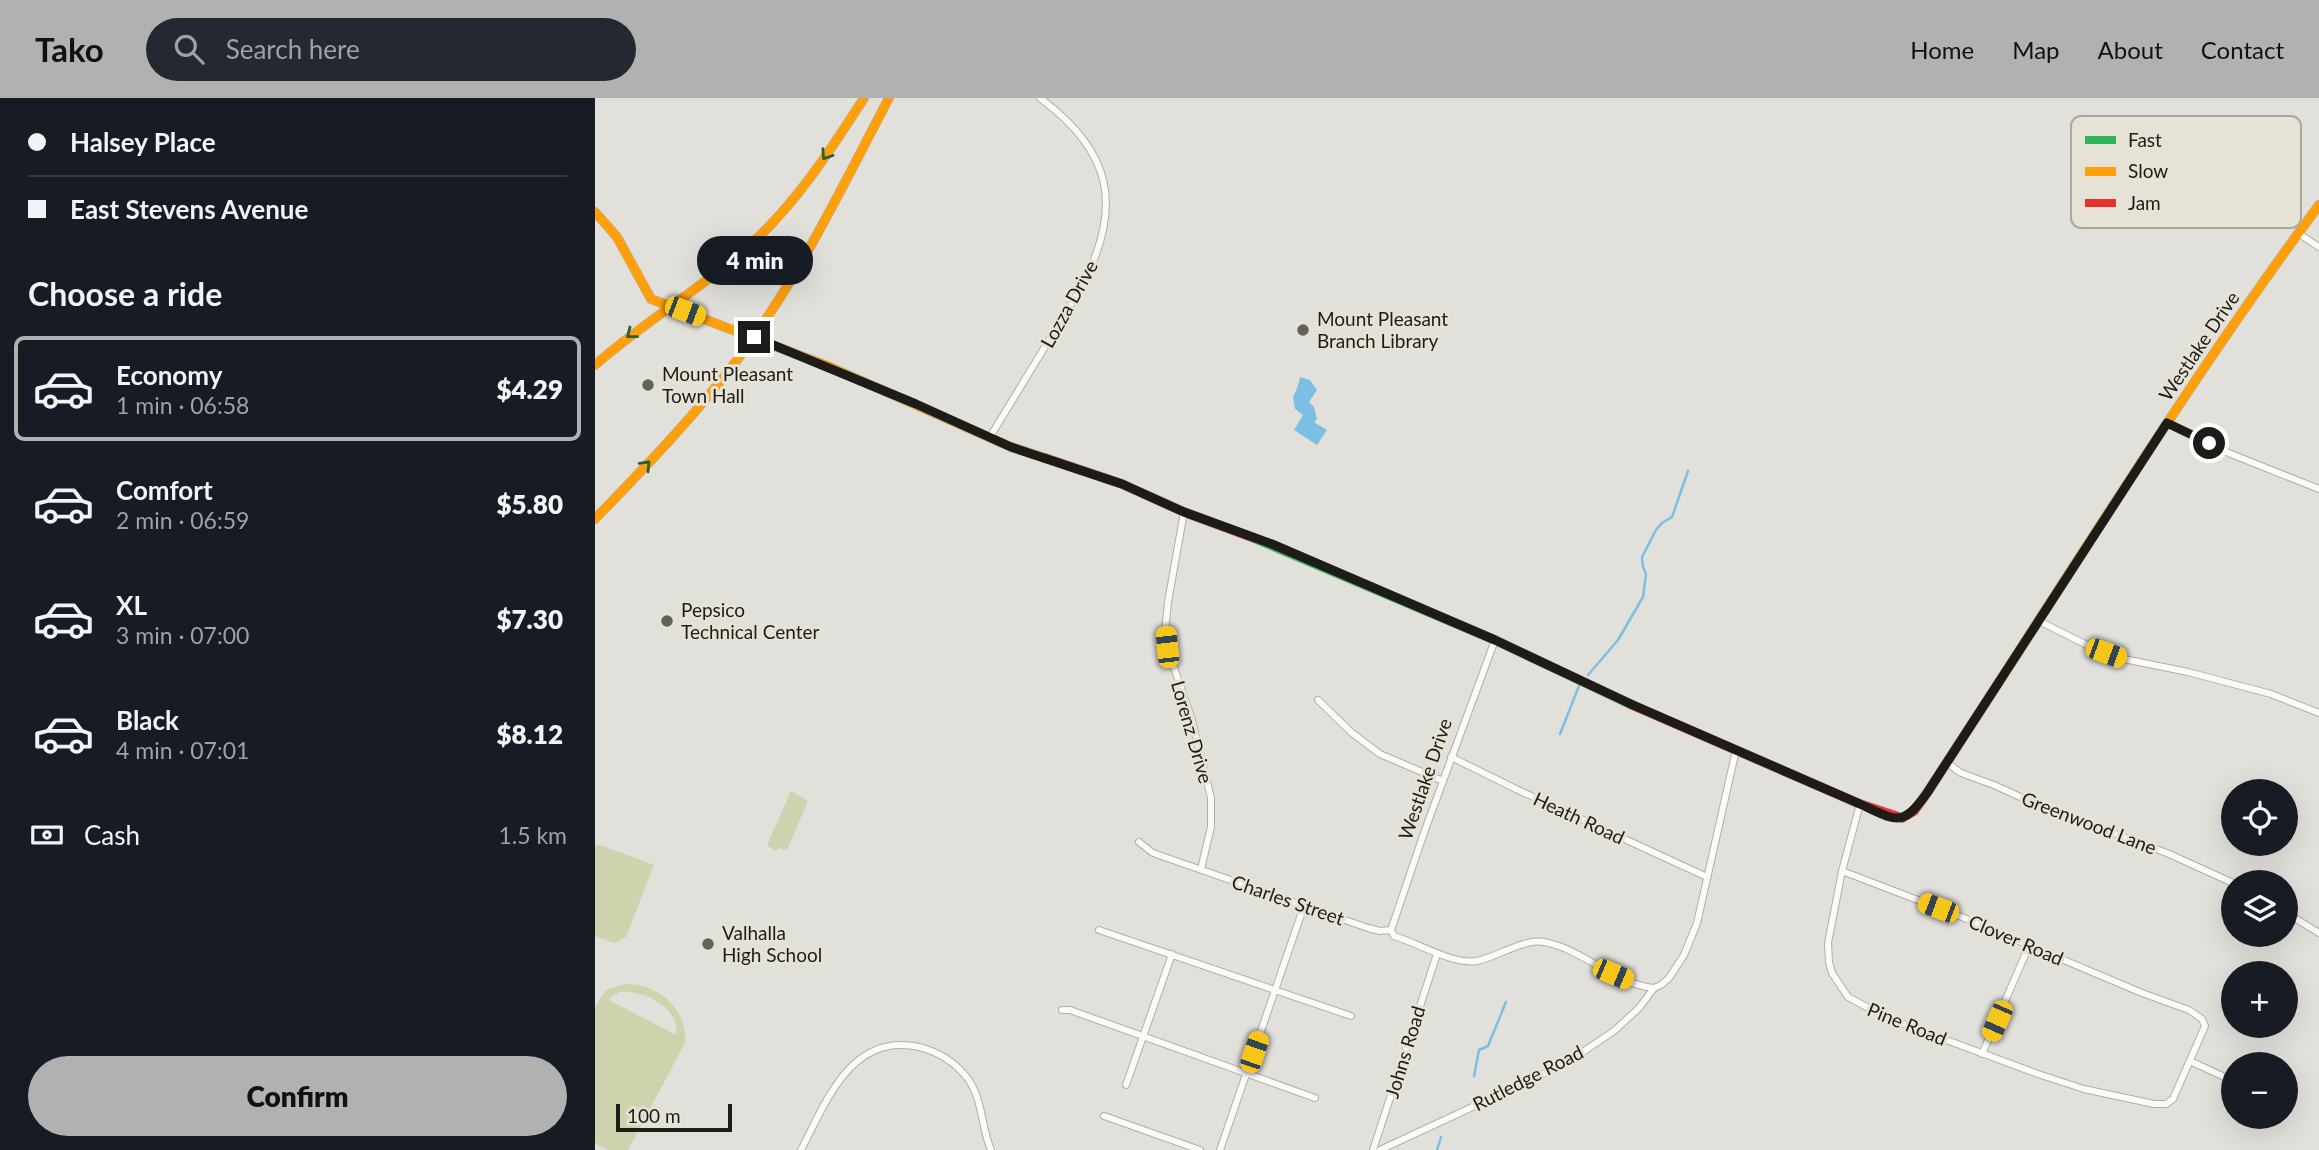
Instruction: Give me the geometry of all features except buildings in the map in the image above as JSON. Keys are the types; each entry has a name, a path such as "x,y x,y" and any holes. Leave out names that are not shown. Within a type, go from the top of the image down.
{"street":[{"path":"595,365 624,340 741,254 776,219 812,175 864,98"},
{"path":"596,515 677,432 754,337 814,240 889,98"},
{"name":"Lozza Drive","path":"990,437 1082,286 1104,232 1106,194 1104,179 1094,153 1074,125 1040,98"},
{"name":"Westlake Drive","path":"1860,804 1896,818 1907,817 1920,802 2167,423 2319,205"},
{"path":"595,212 612,229 651,299 754,337 1037,457 1122,484 1184,512 1272,544 1495,640 1633,705 1860,804"},
{"path":"2298,233 2319,247"},
{"path":"2167,423 2231,454 2319,489"},
{"name":"Lorenz Drive","path":"1184,512 1165,632 1167,647 1192,720 1211,799 1211,827 1201,869"},
{"path":"2039,621 2078,642 2124,659 2188,672 2271,694 2319,713"},
{"name":"Westlake Drive","path":"1391,930 1495,640"},
{"path":"1318,701 1352,733 1380,754 1443,781"},
{"name":"Rutledge Road","path":"1380,1150 1565,1064 1614,1031 1639,1008 1654,988 1669,978 1690,944 1697,923 1736,750"},
{"name":"Heath Road","path":"1451,757 1707,877"},
{"name":"Greenwood Lane","path":"1946,762 1961,773 2040,806 2167,853 2221,878"},
{"name":"Pine Road","path":"1860,804 1842,871 1828,943 1829,962 1837,984 1848,997 1887,1018 1982,1054 2084,1088 2162,1104 2173,1099 2190,1061"},
{"name":"Charles Street","path":"1139,842 1153,853 1304,906 1367,928 1391,930 1394,936 1437,954 1476,961 1540,940 1556,944 1613,974 1647,988 1654,988"},
{"name":"Clover Road","path":"1842,871 2189,1010 2205,1023 2190,1061"},
{"path":"1220,1150 1304,906"},
{"path":"2298,920 2319,933"},
{"path":"1099,930 1350,1016"},
{"path":"1982,1054 2029,946"},
{"path":"1126,1085 1172,954"},
{"name":"Johns Road","path":"1373,1150 1437,954"},
{"path":"1062,1010 1070,1010 1315,1098"},
{"path":"801,1150 827,1099 849,1067 875,1051 898,1045 945,1057 962,1072 975,1091 991,1150"},
{"path":"2190,1061 2221,1075"},
{"path":"1104,1116 1200,1150"}],"green space":[{"path":"791,791 808,801 787,850 779,848 776,851 767,845"},
{"path":"600,845 654,865 626,937 614,943 595,936 595,846"},
{"path":"624,984 637,985 659,993 676,1009 685,1031 685,1043 628,1150 608,1150 595,1143 595,1007 606,990","holes":["620,992 629,992 659,1002 672,1016 676,1035 609,1000"]}],"water":[{"path":"1300,377 1310,380 1317,390 1309,402 1314,407 1317,419 1314,422 1327,430 1317,445 1294,430 1303,415 1295,409 1293,397"}],"waterway":[{"path":"1588,675 1618,640 1643,597 1646,574 1642,557 1656,530 1672,517 1688,471"},
{"path":"1560,734 1579,686"},
{"path":"1474,1076 1479,1050 1488,1046 1506,1002"},
{"path":"1437,1150 1441,1137"}],"traffic: fast":[{"path":"1254,538 1495,640 1630,704"}],"traffic: slow":[{"path":"595,365 714,275 769,227 813,174 864,98"},
{"path":"595,519 686,422 721,381 759,329 800,265 889,98"},
{"path":"1999,682 2195,381 2319,205"},
{"path":"595,212 617,237 651,299 830,367 1011,447 1045,458"}],"traffic: jam":[{"path":"1045,458 1122,484 1184,512 1254,538"},
{"path":"1630,704 1860,804 1902,818 1914,811 1927,793 1999,682"}],"place":[{"name":"Mount Pleasant Branch Library","path":"1303,330"},
{"name":"Mount Pleasant Town Hall","path":"648,385"},
{"name":"Pepsico Technical Center","path":"667,621"},
{"name":"Valhalla High School","path":"708,944"}],"route":[{"path":"754,337 830,367 1011,447 1122,484 1184,512 1272,544 1495,640 1633,705 1896,818 1907,817 1927,793 2167,423 2209,443"}]}
